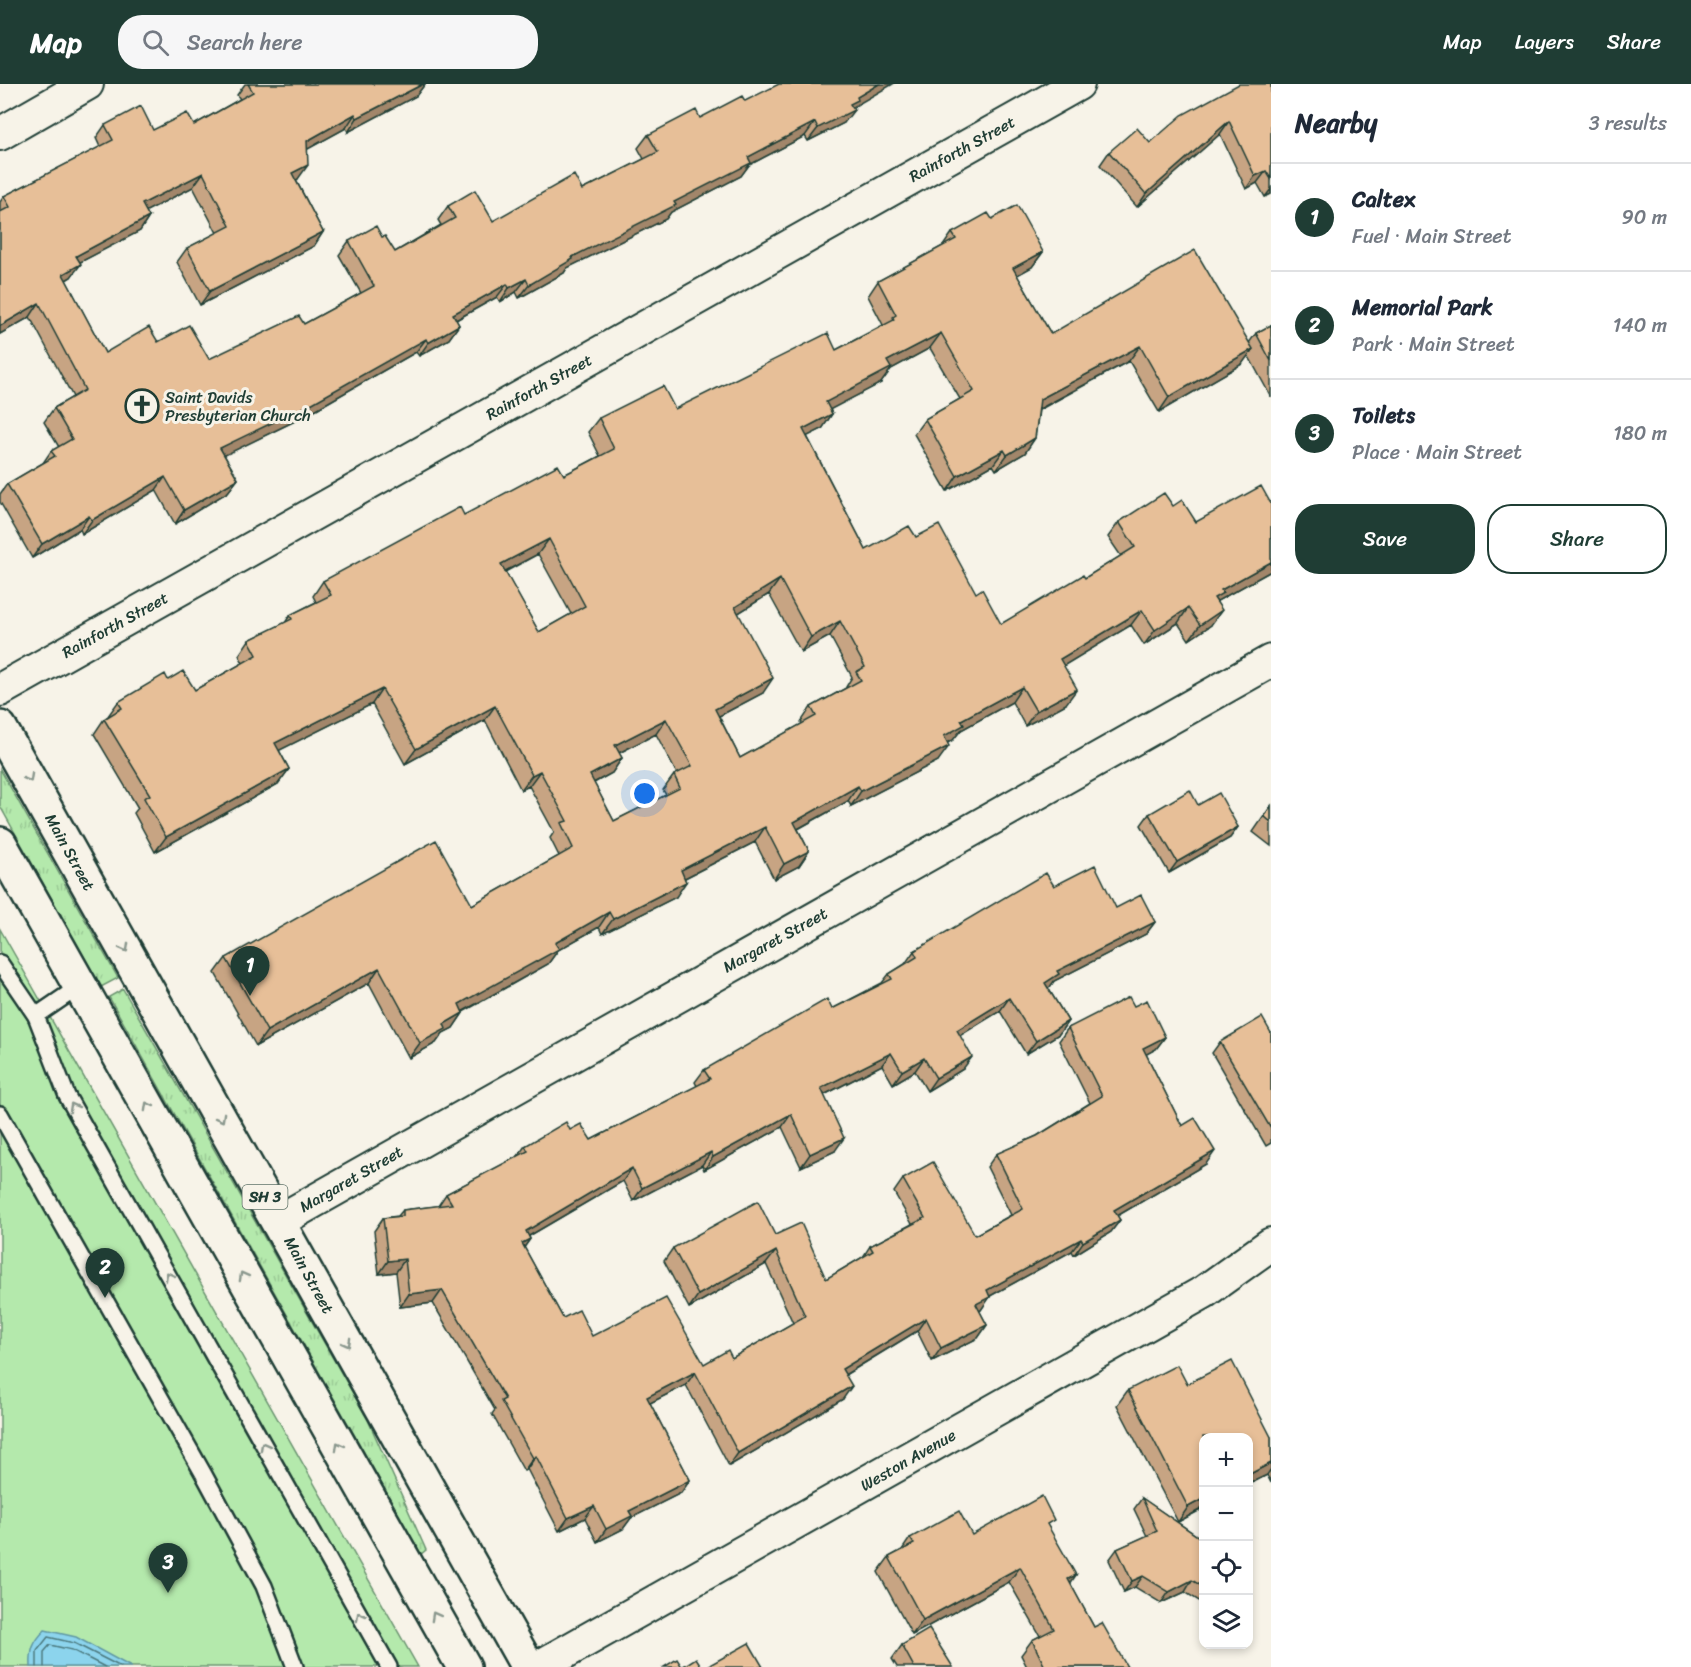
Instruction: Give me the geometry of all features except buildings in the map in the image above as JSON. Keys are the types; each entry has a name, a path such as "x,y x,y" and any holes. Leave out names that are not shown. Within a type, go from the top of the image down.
{"highway":[{"name":"Main Street","path":"0,728 528,1667"},
{"path":"0,844 464,1667"}],"street":[{"path":"0,134 87,84"},
{"name":"Rainforth Street","path":"0,690 1078,84"},
{"name":"Margaret Street","path":"279,1221 1271,661"},
{"name":"Weston Avenue","path":"539,1667 633,1617 1204,1292 1271,1244"}],"lane":[{"path":"0,963 36,1016 67,1096 389,1667"},
{"path":"36,1016 80,986"},
{"path":"0,1114 264,1586 295,1667"}],"green space":[{"path":"0,769 118,978 101,987 0,806"},
{"path":"0,929 418,1667 0,1667"},
{"path":"123,989 368,1420 426,1550 421,1554 109,997"}],"water":[{"path":"45,1630 76,1637 131,1667 31,1667 33,1647"}],"place":[{"name":"Saint Davids Presbyterian Church","path":"142,406"},
{"name":"Caltex","path":"250,996"},
{"name":"Memorial Park","path":"105,1298"},
{"name":"Toilets","path":"168,1593"}]}
